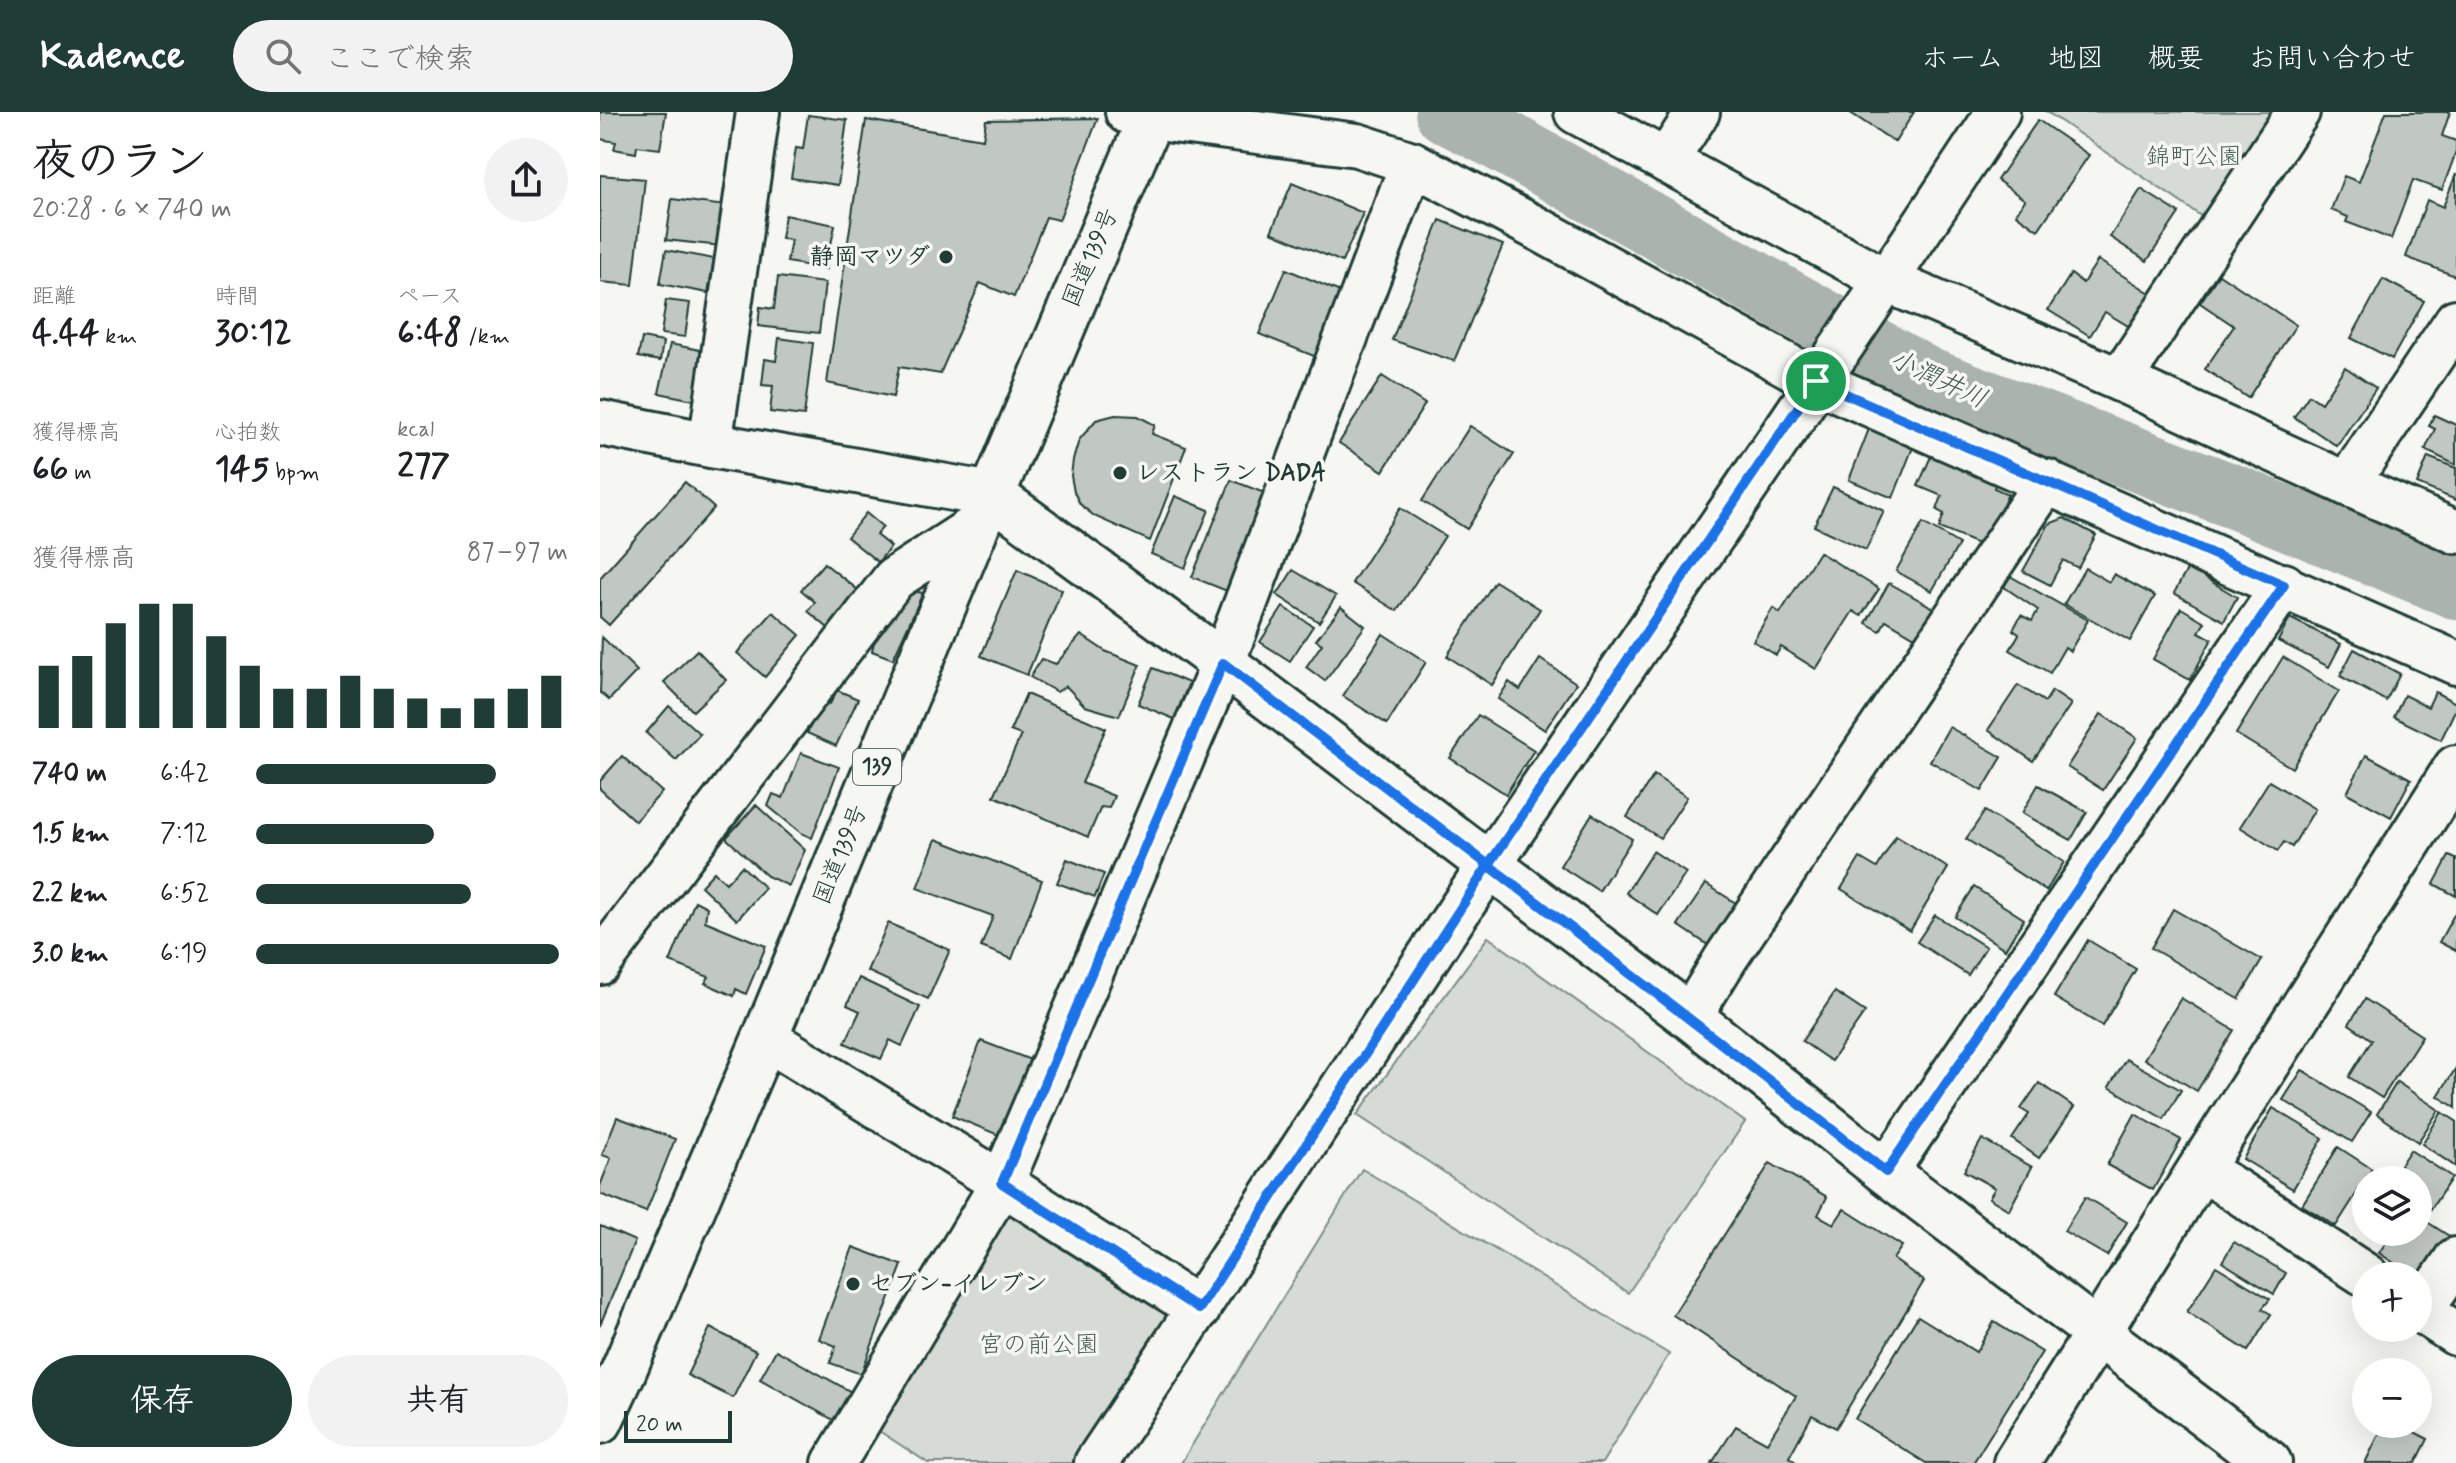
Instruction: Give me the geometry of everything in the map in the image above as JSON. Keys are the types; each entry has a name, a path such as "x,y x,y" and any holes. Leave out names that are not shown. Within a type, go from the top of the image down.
{"main road":[{"name":"国道139号","path":"600,1421 765,1038 984,510 1143,114"},
{"path":"603,428 710,445 984,510 1223,663 1690,1017 1886,1172 2269,1463"},
{"path":"2016,1463 2456,768"}],"street":[{"path":"710,445 758,112"},
{"path":"1576,112 1887,281 2120,380 2456,532"},
{"path":"1666,161 1698,112"},
{"path":"1096,1463 1488,866 1887,281 1998,112"},
{"path":"2120,380 2298,112"},
{"path":"1143,114 1357,145 1412,163 1816,381 2456,663"},
{"path":"834,1463 1002,1183 1223,663 1412,163"},
{"path":"2347,484 2456,321"},
{"path":"1690,1017 1726,958 2047,481"},
{"path":"600,963 894,579 984,510"},
{"path":"1886,1172 2284,585"},
{"path":"765,1038 1002,1183 1199,1309"},
{"path":"2201,1168 2352,1266"},
{"path":"2432,1293 2456,1259"},
{"path":"2432,1318 2456,1334"}],"green space":[{"name":"錦町公園","path":"2047,112 2280,112 2207,220"},
{"path":"1488,937 1745,1122 1628,1293 1357,1115"},
{"path":"1362,1169 1669,1354 1602,1463 1181,1463"},
{"name":"宮の前公園","path":"1004,1194 1183,1312 1091,1463 928,1463 870,1425"}],"building":[{"path":"600,112 666,112 660,149 637,146 636,153 614,149 616,142 600,139"},
{"path":"1849,112 1914,112 1895,142"},
{"path":"2386,112 2450,112 2442,136 2456,141 2456,152 2442,190 2413,180 2391,239 2346,222 2348,217 2331,210 2344,176 2359,182"},
{"path":"808,115 847,120 838,185 791,178 796,148 803,149"},
{"path":"1098,118 1059,220 1046,217 1014,297 980,283 940,374 899,367 893,397 827,383 866,120 983,139 986,120"},
{"path":"2038,120 2089,155 2038,230 2016,214 2025,200 1997,180"},
{"path":"2456,174 2455,276 2406,257 2427,200 2443,207"},
{"path":"600,175 645,179 633,285 600,282"},
{"path":"1292,183 1363,213 1342,262 1271,232"},
{"path":"2141,189 2179,213 2147,261 2110,237"},
{"path":"672,199 726,206 721,246 666,240"},
{"path":"785,215 835,225 826,269 787,262 791,240 781,238"},
{"path":"1440,220 1503,245 1454,361 1392,340"},
{"path":"666,250 714,259 708,293 660,284"},
{"path":"2098,260 2150,293 2130,327 2105,312 2090,336 2048,310 2071,274 2083,283"},
{"path":"1286,269 1345,294 1319,358 1259,334"},
{"path":"2219,274 2296,325 2248,398 2205,369 2234,326 2200,303"},
{"path":"778,277 825,283 819,333 758,326 760,307 774,309"},
{"path":"2383,279 2424,301 2392,359 2351,338"},
{"path":"666,300 690,303 685,337 661,334"},
{"path":"642,338 663,342 660,361 638,357"},
{"path":"779,338 813,343 804,416 770,412 773,386 762,385 765,359 776,361"},
{"path":"670,344 710,352 699,401 659,393"},
{"path":"2345,367 2376,388 2337,446 2294,417 2309,395 2321,403"},
{"path":"1382,376 1425,404 1383,471 1339,443"},
{"path":"1115,415 1138,416 1155,425 1152,434 1186,447 1150,541 1094,516 1080,504 1074,492 1071,476 1079,440 1096,420"},
{"path":"2434,415 2456,425 2456,465 2425,450 2435,429 2429,426"},
{"path":"1470,426 1514,454 1467,529 1422,501"},
{"path":"1869,429 1913,447 1893,498 1849,480"},
{"path":"1932,454 1996,481 1994,488 2008,494 1985,547 1939,528 1944,514 1937,510 1942,496 1918,486"},
{"path":"2428,457 2456,468 2456,500 2417,484"},
{"path":"1231,480 1267,494 1227,591 1192,577"},
{"path":"685,482 714,508 609,625 600,617 600,578"},
{"path":"1833,487 1884,511 1866,550 1814,526"},
{"path":"1175,496 1209,510 1185,568 1151,554"},
{"path":"1400,508 1445,536 1397,611 1352,583"},
{"path":"866,513 883,527 876,535 891,547 878,562 847,537"},
{"path":"2064,518 2096,535 2078,568 2063,560 2050,585 2023,571 2049,524"},
{"path":"1923,523 1959,544 1932,591 1896,571"},
{"path":"1819,552 1879,589 1861,616 1853,611 1816,669 1781,647 1776,655 1753,641 1773,608 1780,613"},
{"path":"824,563 858,590 828,628 808,611 815,602 801,590"},
{"path":"2085,568 2109,582 2114,574 2155,596 2130,641 2064,604"},
{"path":"2188,568 2237,597 2224,621 2174,593"},
{"path":"1017,570 1062,590 1027,675 981,656"},
{"path":"1293,570 1336,596 1319,622 1277,595"},
{"path":"2010,576 2088,620 2070,651 2065,647 2050,673 2010,650 2019,634 2013,630 2021,615 2032,621 2038,610 2004,587"},
{"path":"1495,581 1540,609 1492,685 1447,656"},
{"path":"1889,583 1937,610 1920,640 1886,620 1880,631 1866,623"},
{"path":"907,590 923,593 893,659 872,651 878,623"},
{"path":"1283,607 1313,626 1290,661 1260,642"},
{"path":"1341,607 1365,626 1325,681 1306,667 1322,644 1316,640"},
{"path":"2181,608 2205,622 2199,632 2212,639 2190,680 2153,659"},
{"path":"773,612 800,635 765,677 737,653"},
{"path":"2290,618 2341,644 2329,667 2278,641"},
{"path":"1383,634 1426,662 1387,724 1343,696"},
{"path":"1081,635 1105,651 1140,665 1119,716 1085,706 1066,686 1057,692 1030,677 1041,659 1056,664"},
{"path":"602,637 637,671 609,700 600,692"},
{"path":"2354,649 2400,674 2386,701 2340,676"},
{"path":"697,650 726,680 693,711 664,682"},
{"path":"2283,657 2339,691 2292,768 2236,734"},
{"path":"1540,659 1576,683 1545,730 1498,699 1509,682 1520,690"},
{"path":"1153,668 1189,683 1174,719 1138,704"},
{"path":"2018,685 2045,702 2052,691 2071,704 2033,761 1988,730"},
{"path":"837,690 858,699 836,746 807,733 823,701 830,704"},
{"path":"2435,692 2456,703 2441,740 2394,717 2404,695 2428,707"},
{"path":"1026,694 1106,728 1082,783 1114,796 1109,808 1101,807 1088,837 994,796 1021,735 1010,731"},
{"path":"669,706 700,734 676,760 646,733"},
{"path":"2101,714 2137,738 2103,790 2067,767"},
{"path":"1478,715 1534,750 1506,794 1450,758"},
{"path":"1949,727 2002,757 1982,791 1930,761"},
{"path":"801,753 839,767 812,838 801,833 768,806 773,794 783,798"},
{"path":"2366,755 2411,779 2391,817 2347,793"},
{"path":"622,756 662,792 635,821 600,789 600,781"},
{"path":"1654,775 1687,797 1660,838 1627,817"},
{"path":"2269,781 2315,809 2292,847 2284,842 2278,851 2240,827"},
{"path":"2038,785 2087,812 2071,840 2022,813"},
{"path":"756,805 805,850 789,886 767,876 726,838"},
{"path":"1985,811 2064,862 2046,891 1966,839"},
{"path":"1592,814 1632,839 1599,891 1560,866"},
{"path":"1896,836 1948,868 1910,931 1841,889 1860,858 1877,868"},
{"path":"936,839 1042,880 1012,959 981,947 993,916 917,888"},
{"path":"1653,851 1686,873 1658,915 1626,893"},
{"path":"2449,856 2456,859 2456,896 2434,884"},
{"path":"1067,859 1104,874 1095,897 1057,883"},
{"path":"742,866 765,888 737,920 701,886 714,872 726,883"},
{"path":"1706,884 1739,905 1711,947 1678,925"},
{"path":"1974,887 2024,919 2005,949 1955,917"},
{"path":"695,901 707,907 705,921 766,946 746,994 736,989 734,996 705,983 709,977 670,962"},
{"path":"2173,909 2262,960 2239,999 2151,948"},
{"path":"2456,914 2456,951 2439,942"},
{"path":"1935,915 1986,947 1968,975 1917,942"},
{"path":"888,923 950,950 928,999 867,971"},
{"path":"2088,940 2136,969 2102,1026 2054,997"},
{"path":"859,978 920,1007 902,1046 890,1040 881,1059 845,1043 860,1011 847,1005"},
{"path":"1835,992 1865,1012 1831,1061 1802,1041"},
{"path":"2181,998 2234,1030 2197,1091 2144,1059"},
{"path":"2365,999 2422,1036 2382,1098 2349,1077 2372,1040 2349,1024"},
{"path":"981,1041 1031,1060 1001,1136 952,1116"},
{"path":"2126,1059 2181,1090 2164,1119 2109,1087"},
{"path":"2456,1068 2456,1108 2438,1096"},
{"path":"2302,1070 2371,1112 2352,1142 2283,1100"},
{"path":"2397,1082 2439,1110 2418,1142 2377,1114"},
{"path":"2039,1083 2074,1107 2039,1158 2012,1139 2029,1114 2021,1109"},
{"path":"2273,1108 2323,1138 2293,1189 2243,1159"},
{"path":"2442,1112 2456,1121 2456,1167 2422,1144"},
{"path":"2135,1114 2181,1140 2153,1190 2107,1165"},
{"path":"617,1117 675,1139 646,1212 600,1194 611,1158 602,1155"},
{"path":"1982,1139 2032,1167 2009,1210 1989,1198 1995,1188 1964,1171"},
{"path":"2338,1147 2367,1166 2352,1166 2352,1201 2336,1226 2302,1205"},
{"path":"2410,1150 2452,1177 2432,1207 2432,1166 2399,1166"},
{"path":"1770,1163 1827,1197 1818,1215 1834,1224 1844,1209 1902,1246 1893,1259 1924,1281 1836,1428 1812,1415 1789,1457 1797,1463 1712,1463 1736,1426 1767,1443 1796,1396 1673,1315"},
{"path":"2085,1197 2127,1222 2107,1256 2064,1231"},
{"path":"2432,1225 2449,1236 2432,1262 2393,1262 2379,1253 2384,1246 2432,1246"},
{"path":"600,1226 635,1241 600,1325"},
{"path":"2234,1242 2286,1273 2274,1294 2222,1262"},
{"path":"853,1247 902,1265 861,1374 830,1363 836,1346 819,1339"},
{"path":"2216,1266 2270,1299 2262,1309 2271,1314 2248,1351 2187,1312"},
{"path":"1918,1316 1976,1352 1994,1322 2042,1352 1973,1463 1926,1463 1855,1419"},
{"path":"710,1328 756,1351 733,1398 687,1375"},
{"path":"776,1350 853,1393 837,1422 760,1379"},
{"path":"2377,1438 2428,1439 2416,1463 2365,1463"}],"waterway":[{"name":"小潤井川","path":"1447,112 1926,379 2240,499 2456,587"}],"place":[{"name":"静岡マツダ","path":"946,257"},
{"name":"レストラン DADA","path":"1120,473"},
{"name":"セブン-イレブン","path":"853,1284"}],"route":[{"path":"1816,381 1488,866 1199,1309 1002,1183 1223,663 1488,866 1690,1017 1886,1172 2284,585 1816,381"}]}
